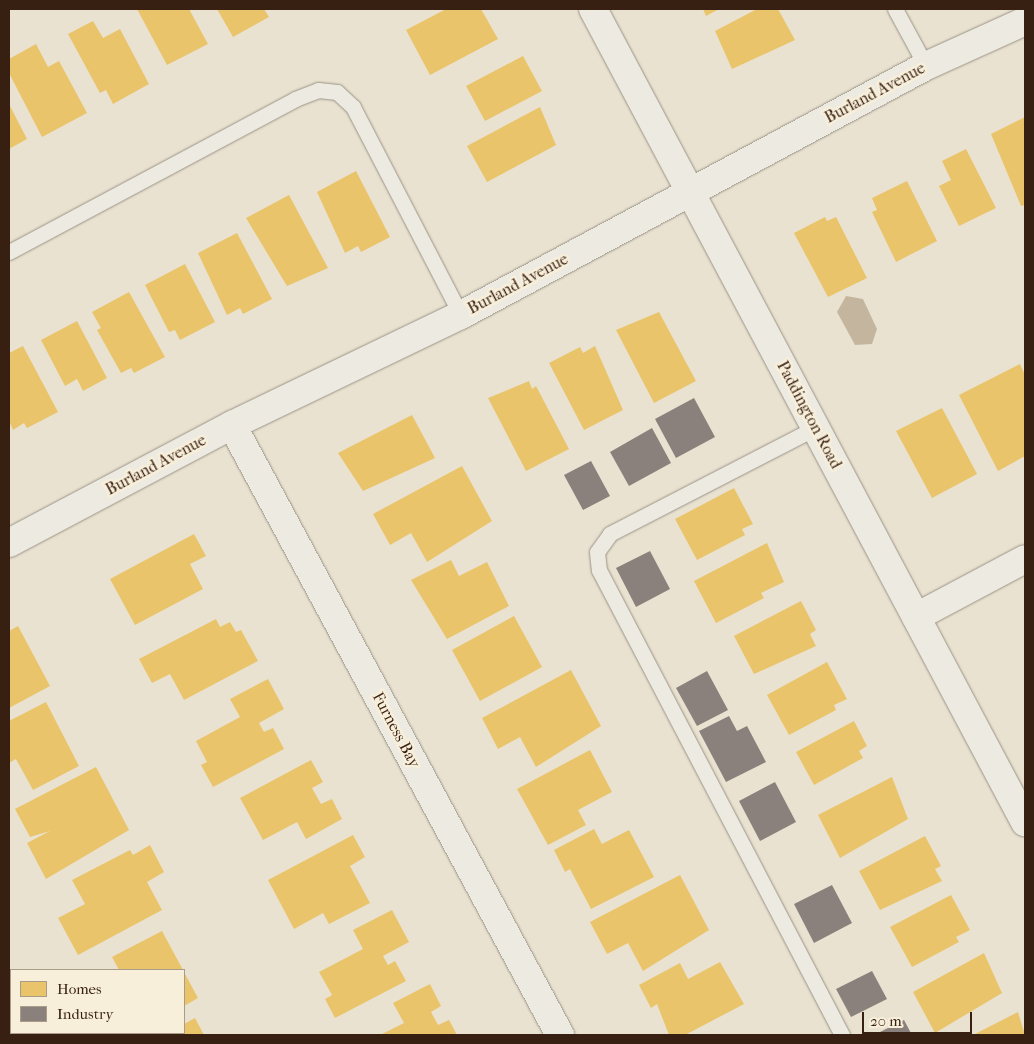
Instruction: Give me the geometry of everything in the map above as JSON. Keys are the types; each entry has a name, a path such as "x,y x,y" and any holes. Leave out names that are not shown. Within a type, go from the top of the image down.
{"street":[{"name":"Paddington Road","path":"593,9 1025,822"},
{"name":"Burland Avenue","path":"9,543 232,425 461,315 926,66 1025,22"},
{"name":"Furness Bay","path":"232,425 560,1035"},
{"path":"916,617 1025,559"}],"lane":[{"path":"895,9 926,66"},
{"path":"9,252 295,99 318,90 337,92 353,107 461,315"},
{"path":"815,428 610,534 597,552 599,570 842,1035"}],"shaded area":[{"path":"846,296 863,299 877,329 872,344 855,345 837,312"}],"building: Homes":[{"path":"137,9 189,9 208,44 167,65"},
{"path":"217,9 264,9 269,17 233,37"},
{"path":"446,9 481,9 498,39 430,75 406,30"},
{"path":"703,9 719,9 706,16"},
{"path":"757,9 778,9 795,40 732,69 715,31"},
{"path":"93,21 103,38 120,29 149,84 113,104 106,90 100,93 68,34"},
{"path":"36,44 48,67 59,61 87,113 42,137 9,73 9,59"},
{"path":"523,56 542,91 485,121 466,86"},
{"path":"9,104 27,139 9,149"},
{"path":"540,107 556,145 487,182 467,146"},
{"path":"1025,117 1025,205 1021,206 991,134"},
{"path":"966,149 996,208 959,226 939,186 951,180 942,161"},
{"path":"356,171 390,237 361,252 358,246 345,253 317,192"},
{"path":"907,181 937,241 896,262 872,212 877,210 872,198"},
{"path":"289,195 328,268 287,286 246,218"},
{"path":"825,217 827,221 836,217 867,278 828,297 794,233"},
{"path":"237,233 272,299 243,314 240,308 227,315 198,253"},
{"path":"185,264 215,322 180,340 175,330 169,332 145,285"},
{"path":"129,292 165,357 134,373 131,368 121,373 97,330 101,328 92,312"},
{"path":"659,312 696,381 654,403 616,330"},
{"path":"77,321 107,378 83,391 77,379 65,386 41,340"},
{"path":"23,346 58,412 27,428 24,423 13,430 9,421 9,353"},
{"path":"595,346 623,410 584,430 549,363 580,347 583,353"},
{"path":"1020,364 1025,375 1025,456 998,471 959,395"},
{"path":"529,381 532,389 536,386 569,449 526,471 488,398"},
{"path":"942,408 977,474 932,498 896,431"},
{"path":"412,415 435,458 363,491 338,453"},
{"path":"462,466 492,521 427,562 411,533 390,545 373,514"},
{"path":"734,488 753,524 742,529 745,535 697,560 675,519"},
{"path":"194,534 206,556 190,564 203,589 135,625 110,579"},
{"path":"767,543 784,582 761,593 764,598 716,623 694,581"},
{"path":"451,560 459,576 487,562 509,606 447,639 411,580"},
{"path":"801,601 816,630 810,634 816,646 754,674 734,636"},
{"path":"514,616 542,667 480,701 452,650"},
{"path":"216,619 220,627 230,622 236,632 241,630 258,661 184,700 170,674 152,683 139,659"},
{"path":"18,626 50,686 9,708 9,631"},
{"path":"827,662 847,699 834,705 836,710 789,735 767,695"},
{"path":"571,670 601,726 536,767 520,737 498,749 482,718"},
{"path":"268,679 284,709 259,723 264,732 273,728 284,749 213,787 201,765 207,762 196,741 240,717 230,699"},
{"path":"46,702 79,766 33,790 16,759 9,763 9,721"},
{"path":"854,721 867,746 859,751 863,758 814,785 796,752"},
{"path":"590,750 612,792 578,810 586,825 548,845 517,789"},
{"path":"311,760 323,782 312,788 321,804 332,799 342,819 306,839 297,822 263,840 240,798"},
{"path":"96,767 129,830 46,879 27,843 50,831 30,837 15,809"},
{"path":"892,777 908,819 840,858 818,815"},
{"path":"594,829 602,844 629,830 654,877 591,909 570,869 565,872 554,850"},
{"path":"353,835 365,857 350,866 370,903 329,924 323,913 294,929 268,880"},
{"path":"925,836 941,866 935,869 942,881 880,910 859,871"},
{"path":"150,845 164,872 147,882 162,910 78,955 58,918 85,904 72,880 130,850 133,855"},
{"path":"680,875 709,930 643,971 628,943 607,954 590,922"},
{"path":"951,895 970,930 956,937 959,942 912,967 890,927"},
{"path":"392,910 409,942 383,956 388,965 395,961 406,981 335,1018 325,999 332,995 319,972 363,949 353,930"},
{"path":"162,931 182,969 118,969 112,957"},
{"path":"984,953 1002,993 935,1033 913,992"},
{"path":"720,962 744,1004 685,1035 669,1035 657,1004 651,1008 639,985 680,963 688,979"},
{"path":"185,974 198,998 185,1005"},
{"path":"430,984 441,1006 431,1012 438,1025 449,1020 457,1035 380,1035 404,1023 393,1003"},
{"path":"1018,1012 1025,1035 973,1035"},
{"path":"195,1018 204,1035 145,1035 185,1034 185,1023"}],"building: Industry":[{"path":"694,398 715,437 676,458 655,419"},
{"path":"652,428 671,463 629,486 610,452"},
{"path":"591,461 610,496 583,510 564,475"},
{"path":"650,551 670,589 636,607 616,568"},
{"path":"707,671 728,710 697,726 676,688"},
{"path":"729,716 737,731 747,726 766,762 726,782 699,731"},
{"path":"775,782 796,822 760,841 739,801"},
{"path":"832,885 852,923 814,943 794,904"},
{"path":"872,971 887,999 851,1017 836,989"},
{"path":"904,1020 912,1035 874,1035"}]}
